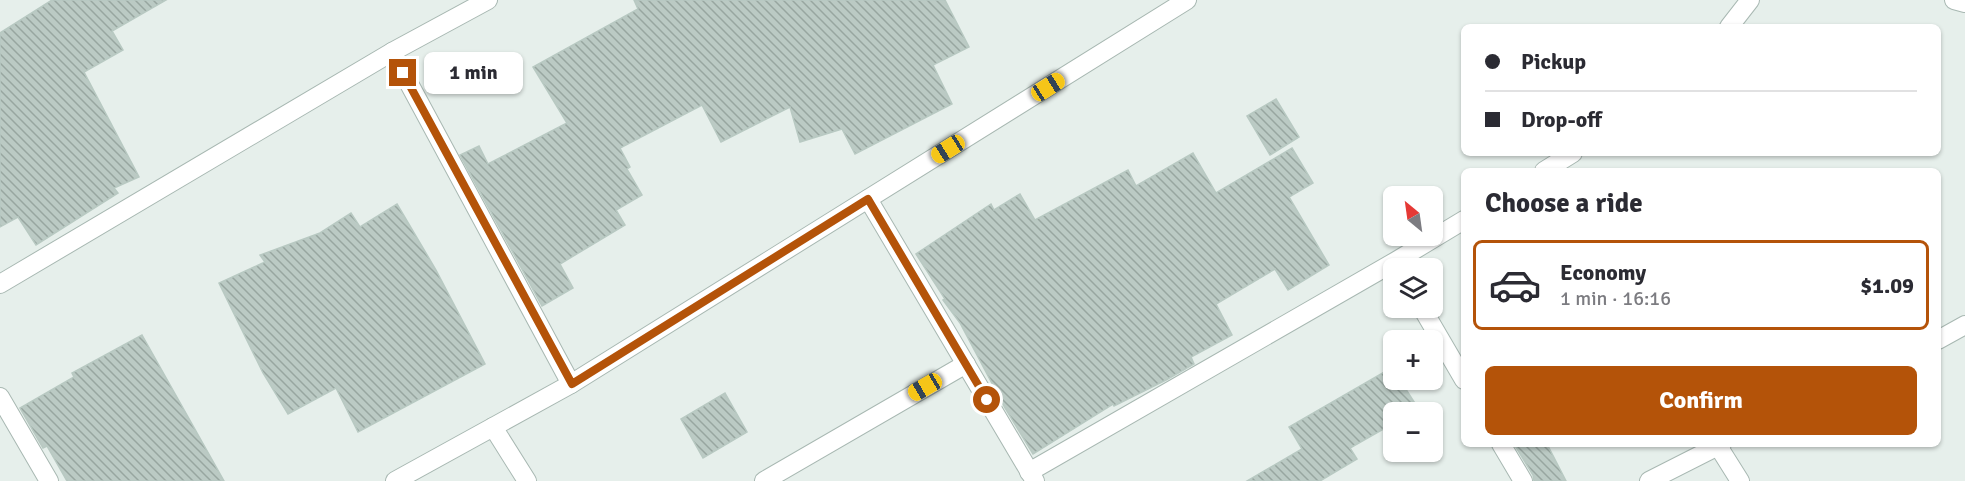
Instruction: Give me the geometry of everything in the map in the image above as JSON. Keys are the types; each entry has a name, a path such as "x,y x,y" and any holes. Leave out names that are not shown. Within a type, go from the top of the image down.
{"street":[{"path":"394,481 572,384 1187,0"},
{"path":"1731,24 1750,0"},
{"path":"1954,0 1965,3"},
{"path":"0,284 478,2"},
{"path":"392,52 572,384"},
{"path":"1549,168 1568,156"},
{"path":"868,199 1032,476 1383,274"},
{"path":"1408,258 1461,222"},
{"path":"1428,318 1461,375"},
{"path":"1941,338 1965,325"},
{"path":"764,481 966,364"},
{"path":"0,397 49,481"},
{"path":"492,428 527,481"},
{"path":"1503,447 1523,481"},
{"path":"1649,481 1716,447"},
{"path":"1721,447 1740,481"}],"building":[{"path":"52,0 166,0 112,31 123,50 84,72 139,177 114,188 118,193 36,245 18,217 0,227 0,33"},
{"path":"634,0 945,0 969,47 933,65 952,104 855,154 842,129 800,142 790,107 721,142 702,105 620,148 630,167 627,169 642,195 616,210 625,225 560,264 573,288 542,306 460,155 479,146 488,164 567,123 533,67 638,9"},
{"path":"1276,99 1299,137 1270,155 1247,116"},
{"path":"1292,148 1313,183 1289,197 1329,265 1288,290 1275,269 1216,304 1232,335 1191,357 1194,364 1114,406 1113,404 1033,454 1005,408 960,323 943,300 945,299 916,254 991,204 994,210 1020,194 1035,220 1128,170 1136,186 1193,153 1216,193"},
{"path":"397,204 436,270 485,364 358,432 336,388 288,414 263,373 219,283 265,262 260,255 320,233 351,213 360,227"},
{"path":"142,335 224,481 67,481 47,446 43,448 20,408 74,377 72,373"},
{"path":"1383,373 1383,390 1406,390 1414,402 1383,402 1383,429 1350,448 1357,459 1320,481 1247,481 1302,449 1289,427"},
{"path":"725,393 747,432 703,458 681,419"},
{"path":"1516,447 1549,447 1566,481 1534,481 1533,475"}],"route":[{"path":"403,73 572,384 868,199 987,400"}]}
